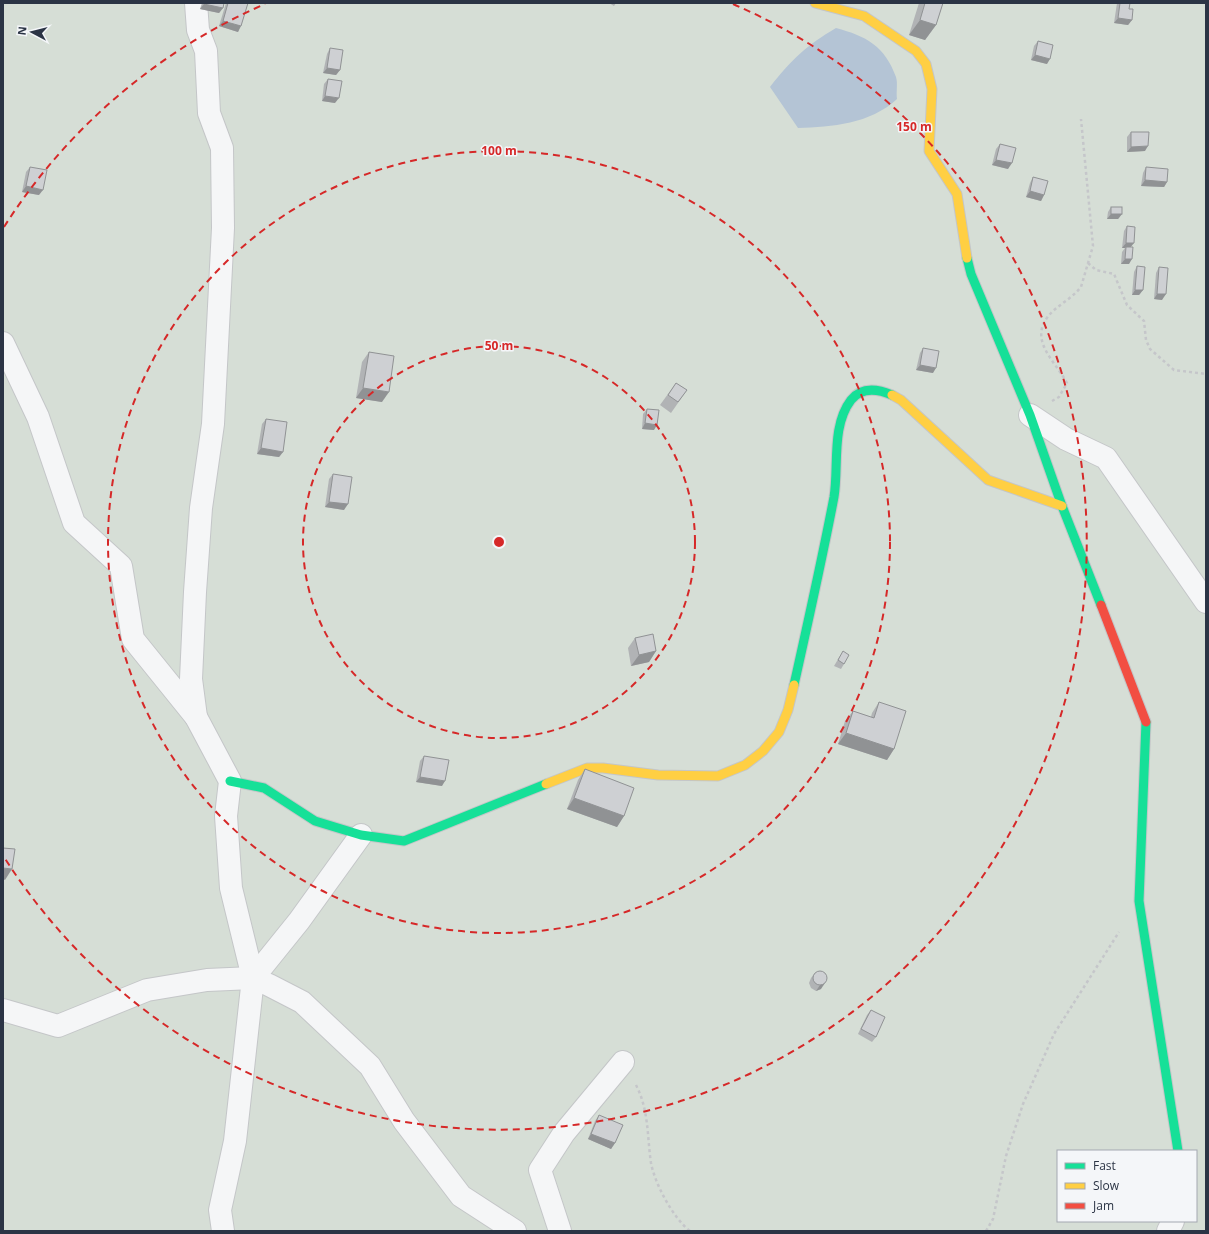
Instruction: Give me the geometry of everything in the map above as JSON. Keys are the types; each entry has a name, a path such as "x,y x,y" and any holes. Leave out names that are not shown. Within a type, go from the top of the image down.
{"street":[{"path":"196,3 198,30 206,51 209,112 222,148 223,228 213,424 201,508 195,592 192,679 196,717"},
{"path":"815,3 864,16 916,51 926,64 930,75 932,88 930,151 957,194 960,205 964,246 971,274 1030,416 1062,506 1146,720 1147,734 1139,901 1178,1150"},
{"path":"3,343 38,417 74,523 121,566 133,639 196,717 230,781 226,816 231,888 253,978 235,1141 220,1210 223,1231"},
{"path":"230,781 264,788 315,821 361,835 404,841 587,768 603,768 658,775 718,776 745,765 763,751 779,732 788,710 834,494 841,422 847,406 855,396 869,389 886,391 901,400 988,480 1062,506"},
{"path":"1030,416 1066,439 1106,458 1206,602"},
{"path":"253,978 299,921 361,835"},
{"path":"3,1010 58,1026 147,990 207,980 253,978 302,1002 337,1034 370,1066 404,1121 461,1196 514,1231"},
{"path":"560,1231 540,1170 564,1133 623,1062"},
{"path":"1168,1231 1172,1222"}],"path":[{"path":"1030,416 1059,397 1067,383 1042,345 1041,331 1045,321 1052,312 1076,293 1081,287 1093,246 1081,119"},
{"path":"1088,263 1096,270 1114,274 1127,305 1144,321 1146,340 1150,349 1169,367 1178,371 1206,374"},
{"path":"986,1231 993,1219 1006,1156 1015,1125 1054,1034 1139,901"},
{"path":"623,1062 643,1104 652,1164 661,1191 677,1218 690,1231"}],"shaded area":[{"path":"3,3 1206,3 1206,1231 3,1231"}],"water":[{"path":"836,28 865,39 880,50 886,57 896,77 897,99 875,114 863,119 824,127 798,128 770,87 800,54"}],"building":[{"path":"204,3 224,3 223,8"},
{"path":"228,3 248,3 241,26 223,21"},
{"path":"925,3 943,3 936,25 920,20"},
{"path":"1120,3 1130,3 1129,9 1133,9 1132,20 1118,18"},
{"path":"1038,41 1053,45 1050,59 1035,55"},
{"path":"330,48 343,50 340,70 327,68"},
{"path":"328,79 342,81 339,98 325,96"},
{"path":"1131,132 1149,132 1148,146 1131,147"},
{"path":"1000,144 1016,148 1012,163 996,160"},
{"path":"30,167 47,170 43,190 26,186"},
{"path":"1146,167 1168,169 1167,182 1145,180"},
{"path":"1033,177 1048,181 1044,195 1030,191"},
{"path":"1111,207 1122,207 1122,214 1111,214"},
{"path":"1127,226 1135,227 1134,243 1126,243"},
{"path":"1126,247 1133,247 1132,259 1125,259"},
{"path":"1137,266 1145,267 1143,290 1135,290"},
{"path":"1159,267 1168,268 1166,294 1157,294"},
{"path":"923,348 939,351 936,368 920,365"},
{"path":"369,352 394,356 389,392 363,388"},
{"path":"676,383 687,390 678,402 668,395"},
{"path":"647,409 659,410 657,425 645,423"},
{"path":"266,419 287,422 283,452 261,448"},
{"path":"333,474 352,477 348,504 329,502"},
{"path":"653,634 656,651 639,655 635,638"},
{"path":"843,651 849,655 844,664 838,660"},
{"path":"879,702 906,711 894,749 846,733 853,711 874,718"},
{"path":"424,756 449,760 445,781 420,777"},
{"path":"585,769 634,788 624,816 574,798"},
{"path":"3,848 15,849 12,869 3,868"},
{"path":"820,971 825,973 827,978 825,983 820,985 815,983 813,978 815,973"},
{"path":"871,1010 885,1017 876,1037 861,1029"},
{"path":"599,1115 623,1125 615,1143 591,1134"}],"traffic: fast":[{"path":"967,258 971,274 1030,415 1062,506 1101,605"},
{"path":"794,685 834,497 838,434 845,410 851,400 860,392 876,390 892,395"},
{"path":"1146,722 1139,901 1178,1150"},
{"path":"230,781 264,788 315,821 361,835 404,841 546,784"}],"traffic: slow":[{"path":"815,3 864,16 916,51 926,64 932,89 929,151 957,194 967,258"},
{"path":"892,395 901,400 988,480 1062,506"},
{"path":"546,784 587,768 603,768 658,775 718,776 745,765 763,751 779,732 788,710 794,685"}],"traffic: jam":[{"path":"1101,605 1146,722"}]}
